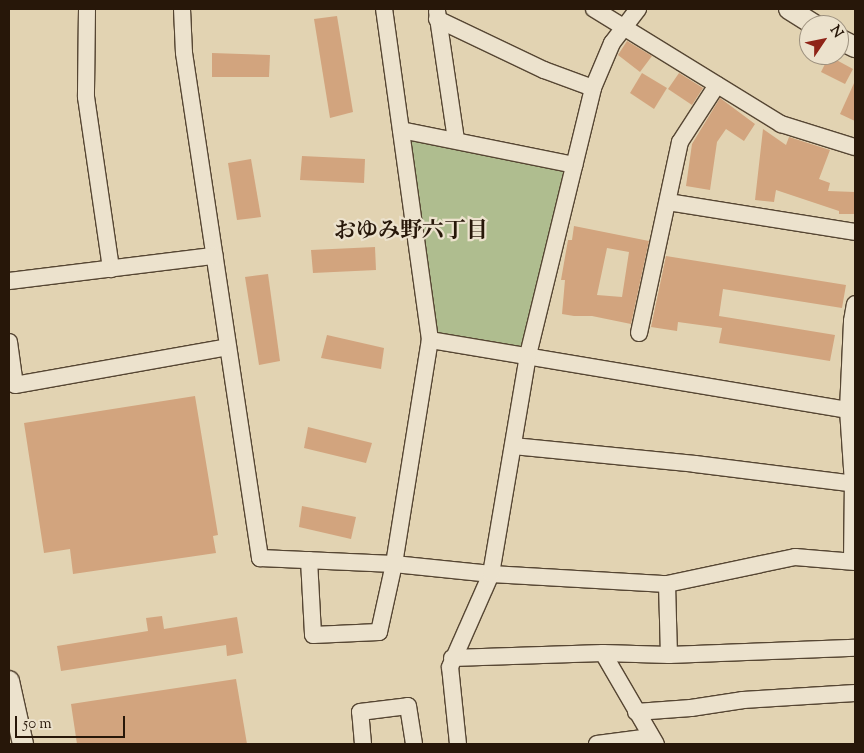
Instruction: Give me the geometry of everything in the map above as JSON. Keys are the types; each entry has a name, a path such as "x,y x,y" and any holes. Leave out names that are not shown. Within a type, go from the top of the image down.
{"street":[{"path":"87,9 86,97 111,269"},
{"path":"182,9 184,53 260,558 394,564 491,574 667,584 795,557 854,562 854,483 848,410 852,381 852,321 855,304"},
{"path":"309,560 313,635 379,632 394,564 430,340 384,9"},
{"path":"594,9 781,124 855,147"},
{"path":"455,744 450,667 452,658 491,574 528,355 593,88 612,43 638,9"},
{"path":"437,14 456,140"},
{"path":"437,14 544,70 593,88"},
{"path":"639,334 680,142 717,85"},
{"path":"401,130 574,165"},
{"path":"668,202 855,232"},
{"path":"9,281 214,256"},
{"path":"430,340 848,410"},
{"path":"9,342 15,384 228,347"},
{"path":"514,446 696,464 854,483"},
{"path":"667,584 669,655"},
{"path":"452,658 603,652 669,655 855,648"},
{"path":"597,744 654,740 636,712 603,652"},
{"path":"9,681 23,744"},
{"path":"636,712 691,708 743,700 855,693"},
{"path":"363,744 360,712 408,706 414,744"}],"green space":[{"path":"409,136 570,172 526,347 433,334"}],"building":[{"path":"337,16 353,112 330,118 314,19"},
{"path":"627,41 652,56 640,72 618,55"},
{"path":"212,53 270,55 269,77 212,77"},
{"path":"824,65 846,65 853,69 845,84 821,72"},
{"path":"642,73 667,88 654,109 630,93"},
{"path":"679,73 703,88 692,105 668,89"},
{"path":"855,81 855,121 840,114"},
{"path":"720,98 755,124 744,141 726,129 717,142 710,190 686,186 692,144"},
{"path":"763,129 786,145 789,137 830,150 819,179 830,183 828,191 855,192 855,214 839,214 839,211 776,190 774,202 755,200"},
{"path":"302,156 365,159 364,183 300,180"},
{"path":"251,159 261,217 237,220 228,163"},
{"path":"574,226 649,241 631,324 592,316 562,314 565,280 561,280 568,240 572,240","holes":["607,248 629,252 622,297 597,295"]},
{"path":"375,247 376,270 313,273 311,250"},
{"path":"666,256 846,285 842,308 723,289 719,316 835,335 830,361 719,343 722,328 678,322 677,331 651,327"},
{"path":"268,274 280,361 259,365 245,277"},
{"path":"327,335 384,348 381,369 321,358"},
{"path":"195,396 218,535 213,536 216,553 73,574 70,549 44,553 24,423"},
{"path":"308,427 372,443 366,463 304,448"},
{"path":"302,506 356,517 351,539 299,527"},
{"path":"162,616 164,629 237,617 243,653 227,656 226,645 61,671 57,646 148,631 146,618"},
{"path":"236,679 247,744 77,744 71,704"}],"district":[{"name":"おゆみ野六丁目","path":"411,233"}]}
